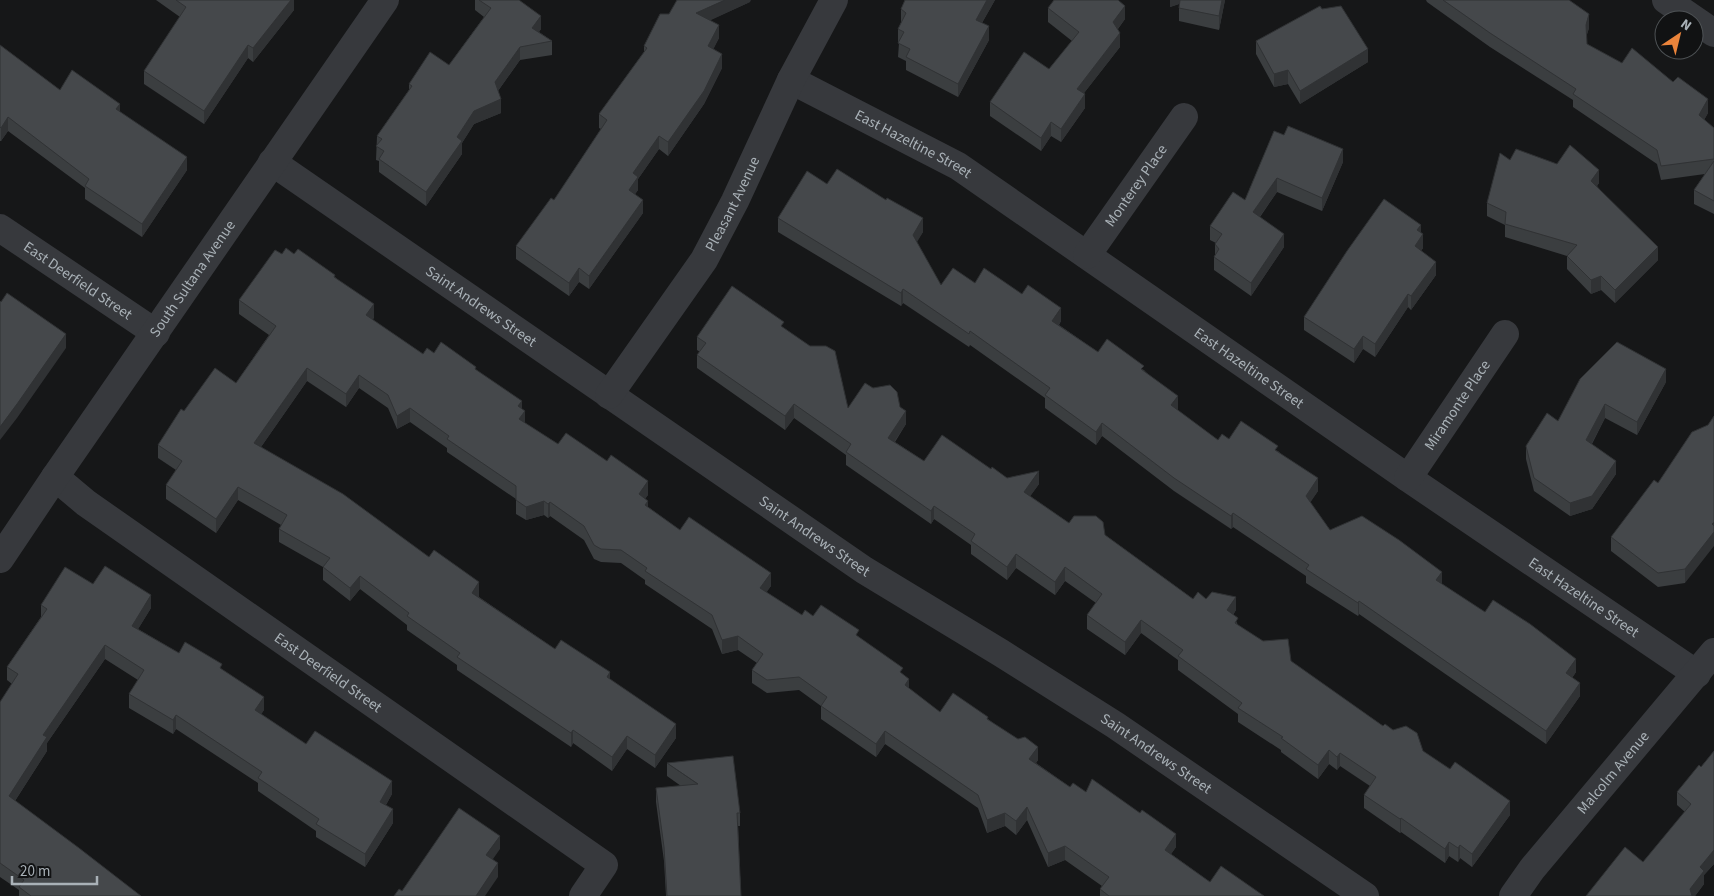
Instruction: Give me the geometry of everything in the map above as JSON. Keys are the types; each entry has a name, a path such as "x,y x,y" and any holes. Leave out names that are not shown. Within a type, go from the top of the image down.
{"street":[{"name":"Pleasant Avenue","path":"609,395 704,260 736,201 791,80 834,0"},
{"path":"1666,0 1714,33"},
{"name":"South Sultana Avenue","path":"0,559 156,333 380,2"},
{"name":"East Hazeltine Street","path":"791,80 958,166 1408,478 1697,674"},
{"name":"Monterey Place","path":"1087,255 1184,116"},
{"name":"Saint Andrews Street","path":"272,162 864,570 1116,725 1365,896"},
{"name":"East Deerfield Street","path":"0,228 156,333"},
{"name":"Miramonte Place","path":"1408,478 1505,334"},
{"name":"East Deerfield Street","path":"55,477 86,503 604,865 583,896"},
{"name":"Malcolm Avenue","path":"1514,896 1532,869 1714,652"}],"building":[{"path":"176,0 291,0 253,48 248,45 204,111 144,71 186,7"},
{"path":"479,0 519,0 541,16 532,28 552,41 520,47 495,82 501,99 474,111 457,137 462,141 426,192 379,159 384,151 376,146 382,139 377,136 412,86 409,84 430,52 449,65 491,8"},
{"path":"677,0 725,0 696,13 719,25 708,46 722,54 704,91 668,142 659,136 633,173 638,177 629,190 643,200 589,276 579,268 569,283 516,246 551,198 554,200 607,120 599,114 647,48 644,46 660,14 669,14"},
{"path":"905,0 987,0 976,20 989,26 958,84 906,57 910,49 898,43 904,32 898,29 906,13 901,9"},
{"path":"1054,0 1118,0 1125,6 1113,22 1120,33 1077,89 1085,94 1061,129 1051,122 1041,138 990,102 1024,52 1049,69 1079,32 1048,8"},
{"path":"1180,0 1222,0 1219,16 1179,8"},
{"path":"1443,0 1569,0 1589,14 1586,25 1587,44 1622,63 1632,48 1673,82 1678,77 1708,99 1699,115 1714,128 1714,159 1661,166 1657,150 1573,94 1576,89"},
{"path":"1320,6 1322,9 1341,6 1368,49 1300,91 1288,70 1274,74 1256,41"},
{"path":"0,45 60,90 72,70 120,104 116,109 187,157 142,224 85,186 89,179 8,117 0,127"},
{"path":"1288,126 1343,149 1322,198 1277,178 1253,212 1284,234 1251,283 1214,257 1219,249 1215,244 1222,234 1210,226 1233,192 1245,200 1274,131 1284,135"},
{"path":"1570,145 1599,170 1591,181 1658,247 1615,290 1601,276 1591,280 1567,256 1577,245 1505,224 1506,212 1487,203 1500,153 1510,160 1516,149 1557,164"},
{"path":"1714,161 1714,201 1694,190"},
{"path":"837,169 886,200 887,198 923,218 913,235 941,285 953,268 975,283 984,268 1022,294 1028,285 1061,308 1052,321 1098,352 1107,339 1144,366 1141,369 1178,396 1171,405 1218,440 1222,434 1229,439 1241,421 1278,446 1275,450 1318,478 1306,496 1330,530 1362,516 1399,540 1442,572 1436,580 1485,612 1493,600 1530,624 1576,659 1566,673 1580,683 1546,731 1359,601 1358,603 1306,569 1309,565 1233,513 1231,516 1174,478 1102,423 1096,432 1045,395 1050,388 970,331 969,334 903,289 901,293 778,218 807,171 827,184"},
{"path":"1384,199 1421,225 1417,230 1423,234 1415,246 1436,262 1411,296 1408,294 1375,344 1363,336 1354,349 1304,317"},
{"path":"286,248 294,254 298,249 335,275 334,277 374,304 366,315 423,354 427,348 434,353 441,342 476,367 475,369 522,401 518,406 525,411 519,419 558,444 566,433 607,461 611,455 648,481 639,494 648,501 645,505 680,530 689,517 771,573 760,588 802,615 805,610 813,616 821,605 859,630 856,635 903,668 900,672 909,679 905,685 940,712 953,693 988,717 987,719 1018,739 1025,737 1038,747 1029,759 1070,787 1073,783 1086,792 1092,779 1140,813 1142,810 1176,834 1165,850 1210,882 1221,866 1264,896 1109,896 1100,889 1109,877 1065,846 1048,853 1027,807 1016,821 1005,813 987,820 978,795 885,731 876,744 821,706 827,697 799,677 767,680 752,670 763,654 738,636 722,640 712,615 645,571 647,568 621,550 601,549 594,545 584,526 550,502 548,504 544,501 526,507 516,500 516,486 447,439 449,436 410,408 397,416 388,395 359,375 346,394 307,368 254,443 343,494 429,557 434,550 479,582 472,593 555,649 561,640 610,672 607,677 676,724 655,755 627,736 612,757 573,730 571,733 457,657 460,653 407,616 409,613 360,576 350,588 323,567 330,558 279,529 287,515 238,487 216,519 166,485 182,461 158,445 181,409 184,411 215,368 236,383 276,326 239,300 275,250 282,254"},
{"path":"732,286 784,322 781,326 810,346 826,346 835,351 848,408 865,383 873,388 890,385 897,392 900,407 906,411 888,438 924,461 942,435 1007,478 1039,471 1024,492 1069,523 1074,516 1096,516 1103,522 1105,535 1193,599 1198,592 1206,599 1212,592 1236,597 1227,610 1238,618 1235,623 1263,641 1288,639 1291,661 1383,726 1385,724 1393,730 1406,726 1417,733 1423,751 1450,769 1455,762 1510,801 1472,854 1460,845 1458,848 1449,842 1445,849 1364,795 1376,777 1340,753 1337,757 1329,750 1318,765 1281,738 1283,737 1238,708 1242,703 1178,656 1183,650 1141,620 1125,642 1087,615 1102,594 1065,567 1055,582 1016,554 1007,567 971,541 975,534 934,506 931,511 846,452 851,444 794,404 785,416 697,355 706,343 697,337"},
{"path":"7,293 66,334 0,427 0,301"},
{"path":"1617,342 1666,369 1637,422 1605,404 1586,440 1616,461 1592,496 1570,503 1534,478 1526,446 1547,413 1558,421 1580,379"},
{"path":"1714,416 1714,522 1712,524 1714,532 1685,569 1658,573 1611,537 1654,480 1658,483 1692,432 1708,425"},
{"path":"105,566 151,595 132,626 179,653 185,642 222,664 220,668 264,697 255,710 306,744 315,731 392,781 380,802 393,809 365,854 316,824 319,819 258,778 262,772 176,715 173,720 129,694 144,670 105,645 43,735 47,737 9,796 141,896 31,896 19,887 24,880 0,863 0,702 18,674 7,667 47,609 41,605 65,567 93,584"},
{"path":"1714,751 1714,850 1700,867 1704,871 1690,889 1692,896 1586,896 1625,847 1643,862 1691,804 1677,792 1699,765 1701,767"},
{"path":"733,756 740,813 737,813 741,896 667,896 664,847 656,788 698,784 667,763"},
{"path":"459,808 500,836 486,855 498,863 476,896 394,896 399,889 402,891"}]}
